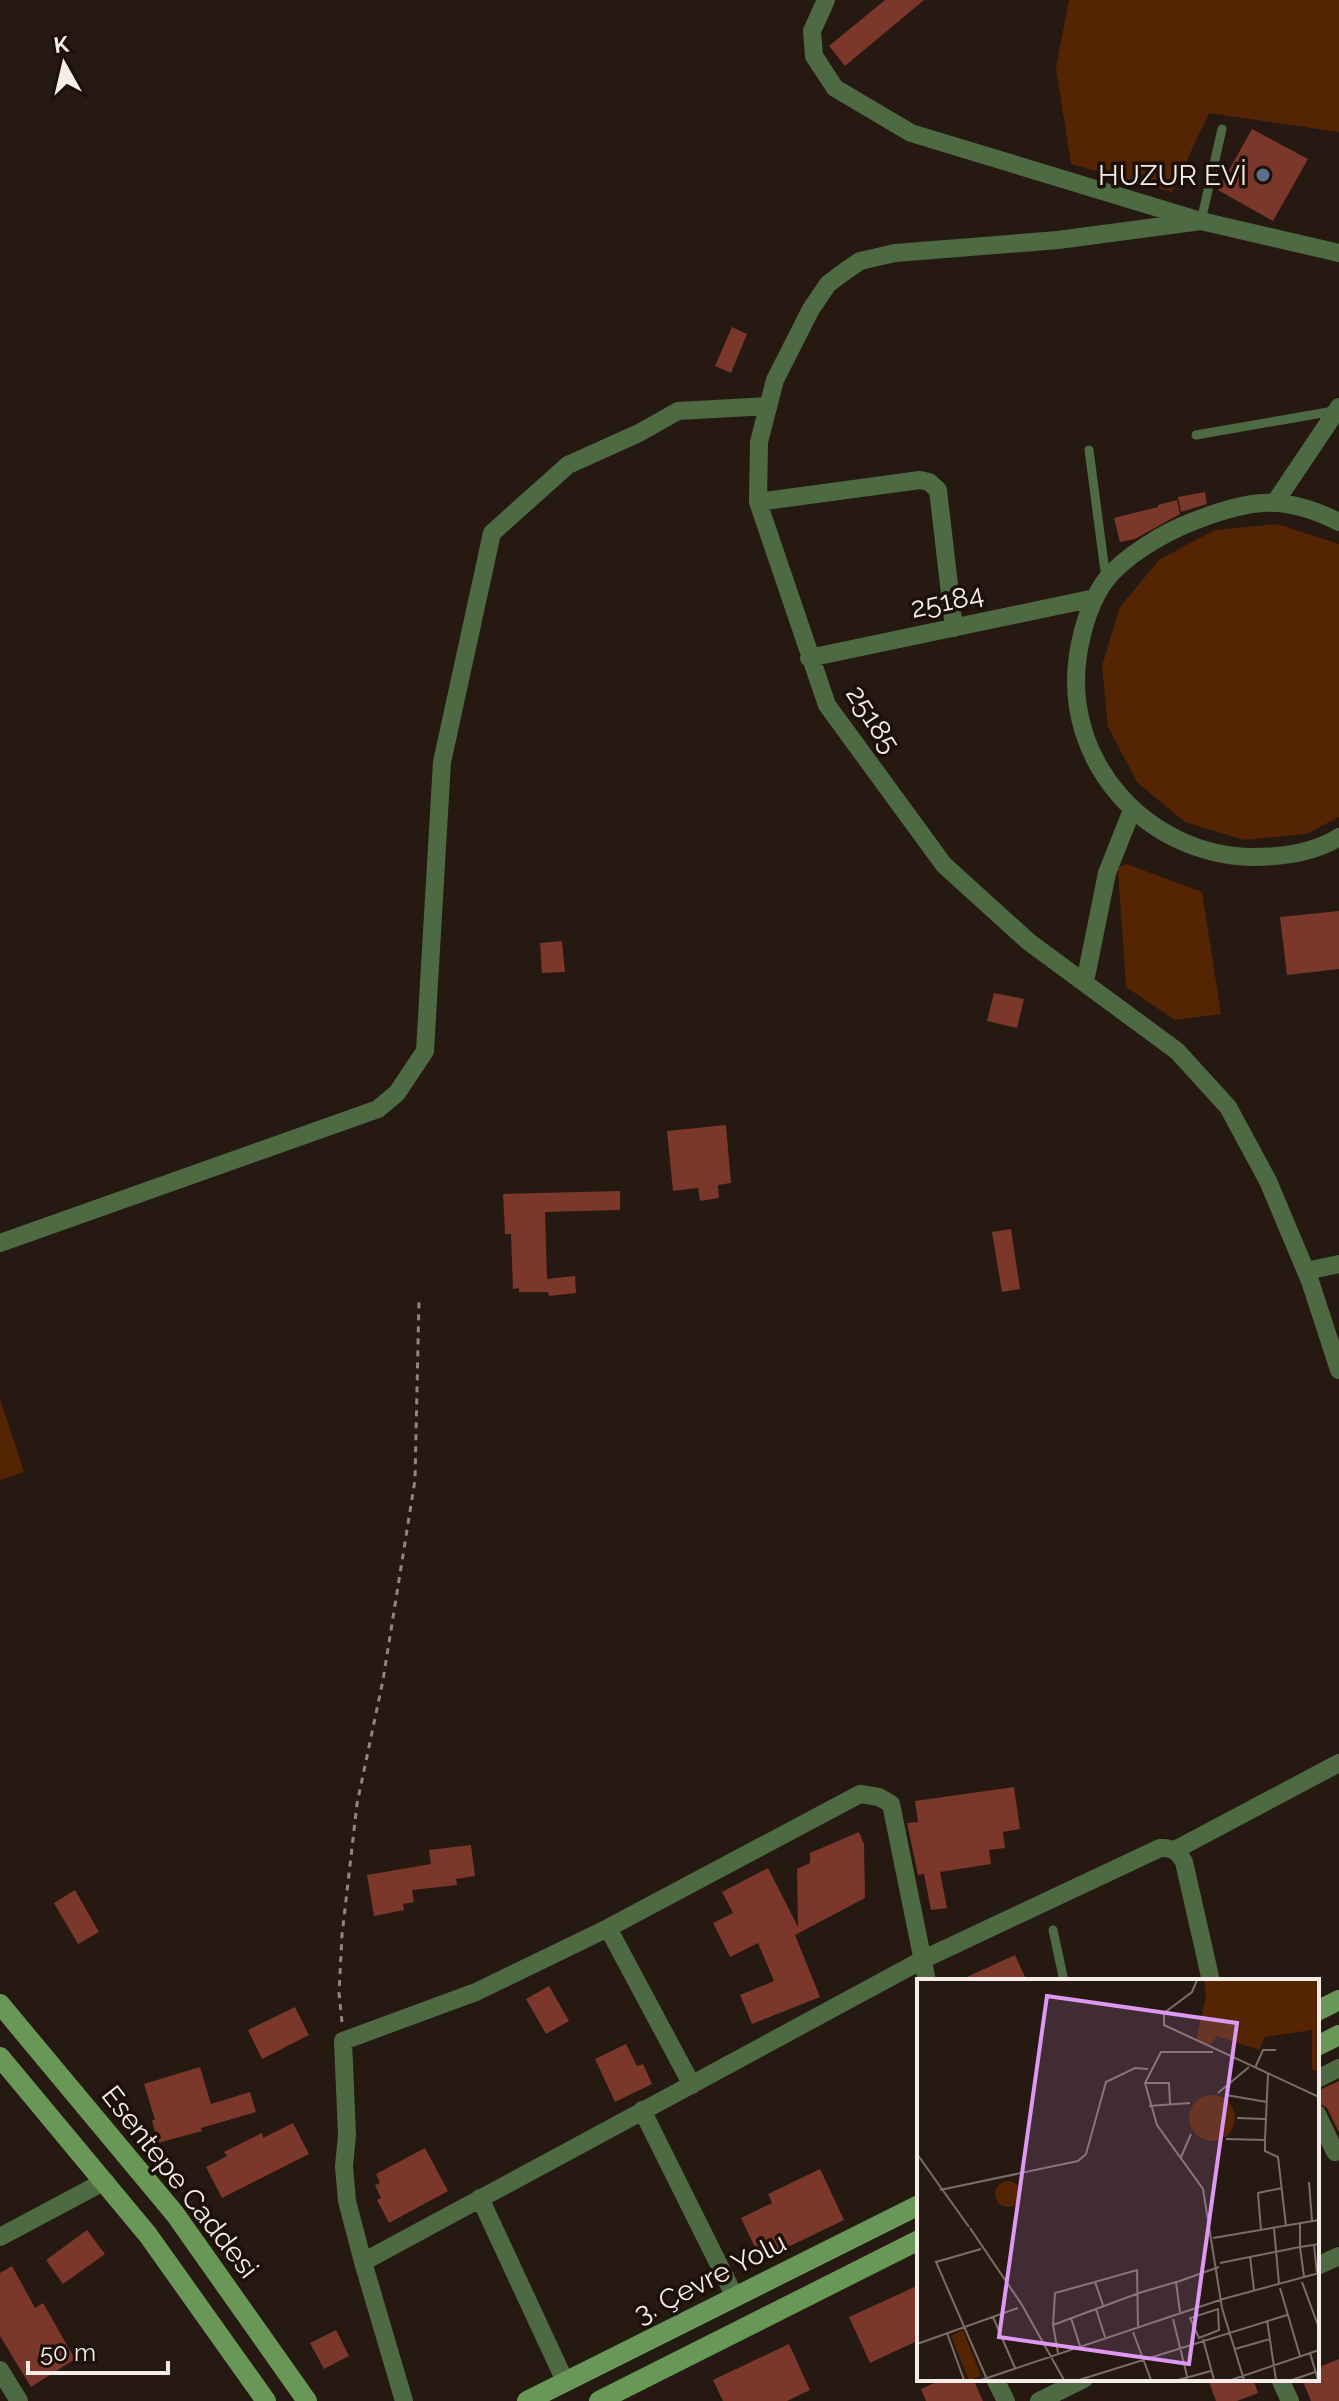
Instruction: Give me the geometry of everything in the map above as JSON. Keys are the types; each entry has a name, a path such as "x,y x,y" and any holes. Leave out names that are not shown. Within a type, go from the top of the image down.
{"main road":[{"path":"1319,2010 1339,2000"},
{"name":"Esentepe Caddesi","path":"0,2004 175,2214 307,2401"},
{"path":"1319,2045 1339,2035"},
{"name":"Esentepe Caddesi","path":"0,2057 169,2262 266,2401"},
{"name":"3. Çevre Yolu","path":"527,2401 917,2206"},
{"path":"599,2401 917,2241"}],"street":[{"path":"826,0 812,31 814,56 835,88 911,133 1201,221 1339,253"},
{"name":"25185","path":"1201,221 1058,240 895,253 860,261 828,284 811,309 775,380 759,442 758,502 827,705 944,865 1029,942 1177,1051 1228,1107 1268,1181 1306,1271 1339,1370"},
{"path":"0,1243 378,1109 397,1093 425,1051 442,762 492,533 568,465 639,433 678,411 768,406"},
{"path":"1276,501 1338,409"},
{"path":"758,502 920,480 929,482 938,490 954,628"},
{"path":"1339,510 1314,509 1276,501 1231,506 1184,525 1141,549 1106,579 1095,598 1082,634 1076,672 1078,710 1089,747 1107,781 1132,810 1175,840 1226,856 1278,857 1329,843 1339,837"},
{"path":"1314,509 1339,522"},
{"name":"25184","path":"809,658 1095,598"},
{"path":"1085,982 1107,873 1132,810"},
{"path":"1306,1271 1339,1264"},
{"path":"363,2262 924,1959 1160,1848 1175,1850 1339,1763"},
{"path":"404,2401 347,2201 343,2041 476,1992 608,1928 860,1794 871,1794 891,1804 927,1979"},
{"path":"1175,1850 1184,1862 1211,1979"},
{"path":"608,1928 692,2085"},
{"path":"1319,2078 1339,2068"},
{"path":"642,2110 735,2297"},
{"path":"1319,2118 1335,2152 1339,2151"},
{"path":"0,2237 105,2181"},
{"path":"480,2198 565,2381"},
{"path":"1319,2265 1339,2256"},
{"path":"0,2370 19,2401"},
{"path":"996,2381 1006,2401"},
{"path":"1039,2401 1080,2381"},
{"path":"1281,2381 1290,2401"}],"lane":[{"path":"1201,221 1222,129"},
{"path":"1196,435 1338,409"},
{"path":"1089,450 1106,579"},
{"path":"1053,1930 1064,1979"}],"path":[{"path":"343,2041 339,1993 342,1935 357,1804 383,1680 415,1480 419,1300"}],"shaded area":[{"path":"1069,0 1339,0 1339,132 1209,113 1172,192 1071,164 1056,68"},
{"path":"1277,524 1339,544 1339,817 1306,834 1244,840 1185,822 1137,782 1108,727 1102,666 1120,607 1160,559 1215,530"},
{"path":"1126,864 1202,892 1221,1014 1175,1020 1126,987 1118,868"},
{"path":"0,1399 24,1472 0,1480"}],"building":[{"path":"885,0 924,0 845,66 829,46"},
{"name":"HUZUR EVİ","path":"1252,129 1308,159 1273,221 1218,190"},
{"path":"732,327 747,334 731,373 715,366"},
{"path":"1205,492 1207,504 1181,512 1178,497"},
{"path":"1177,500 1180,514 1135,539 1120,542 1114,518"},
{"path":"1339,911 1339,969 1287,975 1280,917"},
{"path":"562,941 565,972 542,973 540,943"},
{"path":"994,993 1024,999 1017,1028 987,1021"},
{"path":"726,1125 731,1183 718,1185 719,1198 700,1201 698,1188 673,1191 667,1131"},
{"path":"620,1191 620,1210 545,1212 547,1279 575,1276 576,1293 549,1296 548,1292 519,1292 519,1288 513,1289 511,1234 505,1234 503,1194"},
{"path":"1011,1229 1020,1289 1002,1292 992,1232"},
{"path":"1014,1787 1020,1829 1003,1832 1005,1848 989,1850 991,1864 940,1872 947,1908 931,1910 924,1874 918,1875 907,1823 918,1822 915,1801"},
{"path":"859,1832 864,1844 865,1898 795,1935 820,1997 752,2024 740,1995 774,1981 758,1943 730,1957 713,1923 733,1913 722,1892 768,1868 798,1927 797,1869 810,1863 810,1853"},
{"path":"471,1845 475,1876 456,1879 457,1885 412,1890 414,1902 403,1904 404,1910 374,1916 367,1875 431,1864 429,1850"},
{"path":"75,1890 99,1932 78,1944 54,1903"},
{"path":"1015,1955 1026,1979 962,1979"},
{"path":"549,1986 569,2021 546,2034 526,1999"},
{"path":"295,2007 309,2035 262,2059 248,2030"},
{"path":"626,2044 637,2066 643,2064 652,2084 615,2102 595,2059"},
{"path":"200,2067 211,2104 250,2092 256,2112 158,2143 144,2084"},
{"path":"1339,2081 1339,2132 1327,2108 1319,2103 1319,2090"},
{"path":"293,2123 309,2154 222,2198 206,2167 227,2156 224,2152 262,2133 263,2138"},
{"path":"425,2148 448,2191 389,2223 377,2200 381,2198 375,2185 380,2183 376,2174"},
{"path":"820,2169 844,2220 761,2260 741,2218 772,2203 768,2194"},
{"path":"87,2230 105,2254 63,2284 46,2260"},
{"path":"12,2266 35,2308 43,2303 75,2359 31,2387 0,2336 0,2273"},
{"path":"917,2286 917,2341 870,2363 849,2317"},
{"path":"336,2330 349,2356 324,2369 310,2343"},
{"path":"789,2344 810,2390 787,2401 723,2401 713,2380"},
{"path":"1339,2359 1339,2401 1311,2401 1303,2381 1319,2381 1319,2367"},
{"path":"939,2381 974,2381 983,2401 926,2401 921,2389"},
{"path":"1209,2381 1254,2381 1258,2393 1237,2401 1216,2401"}],"place":[{"name":"HUZUR EVİ","path":"1263,175"}]}
